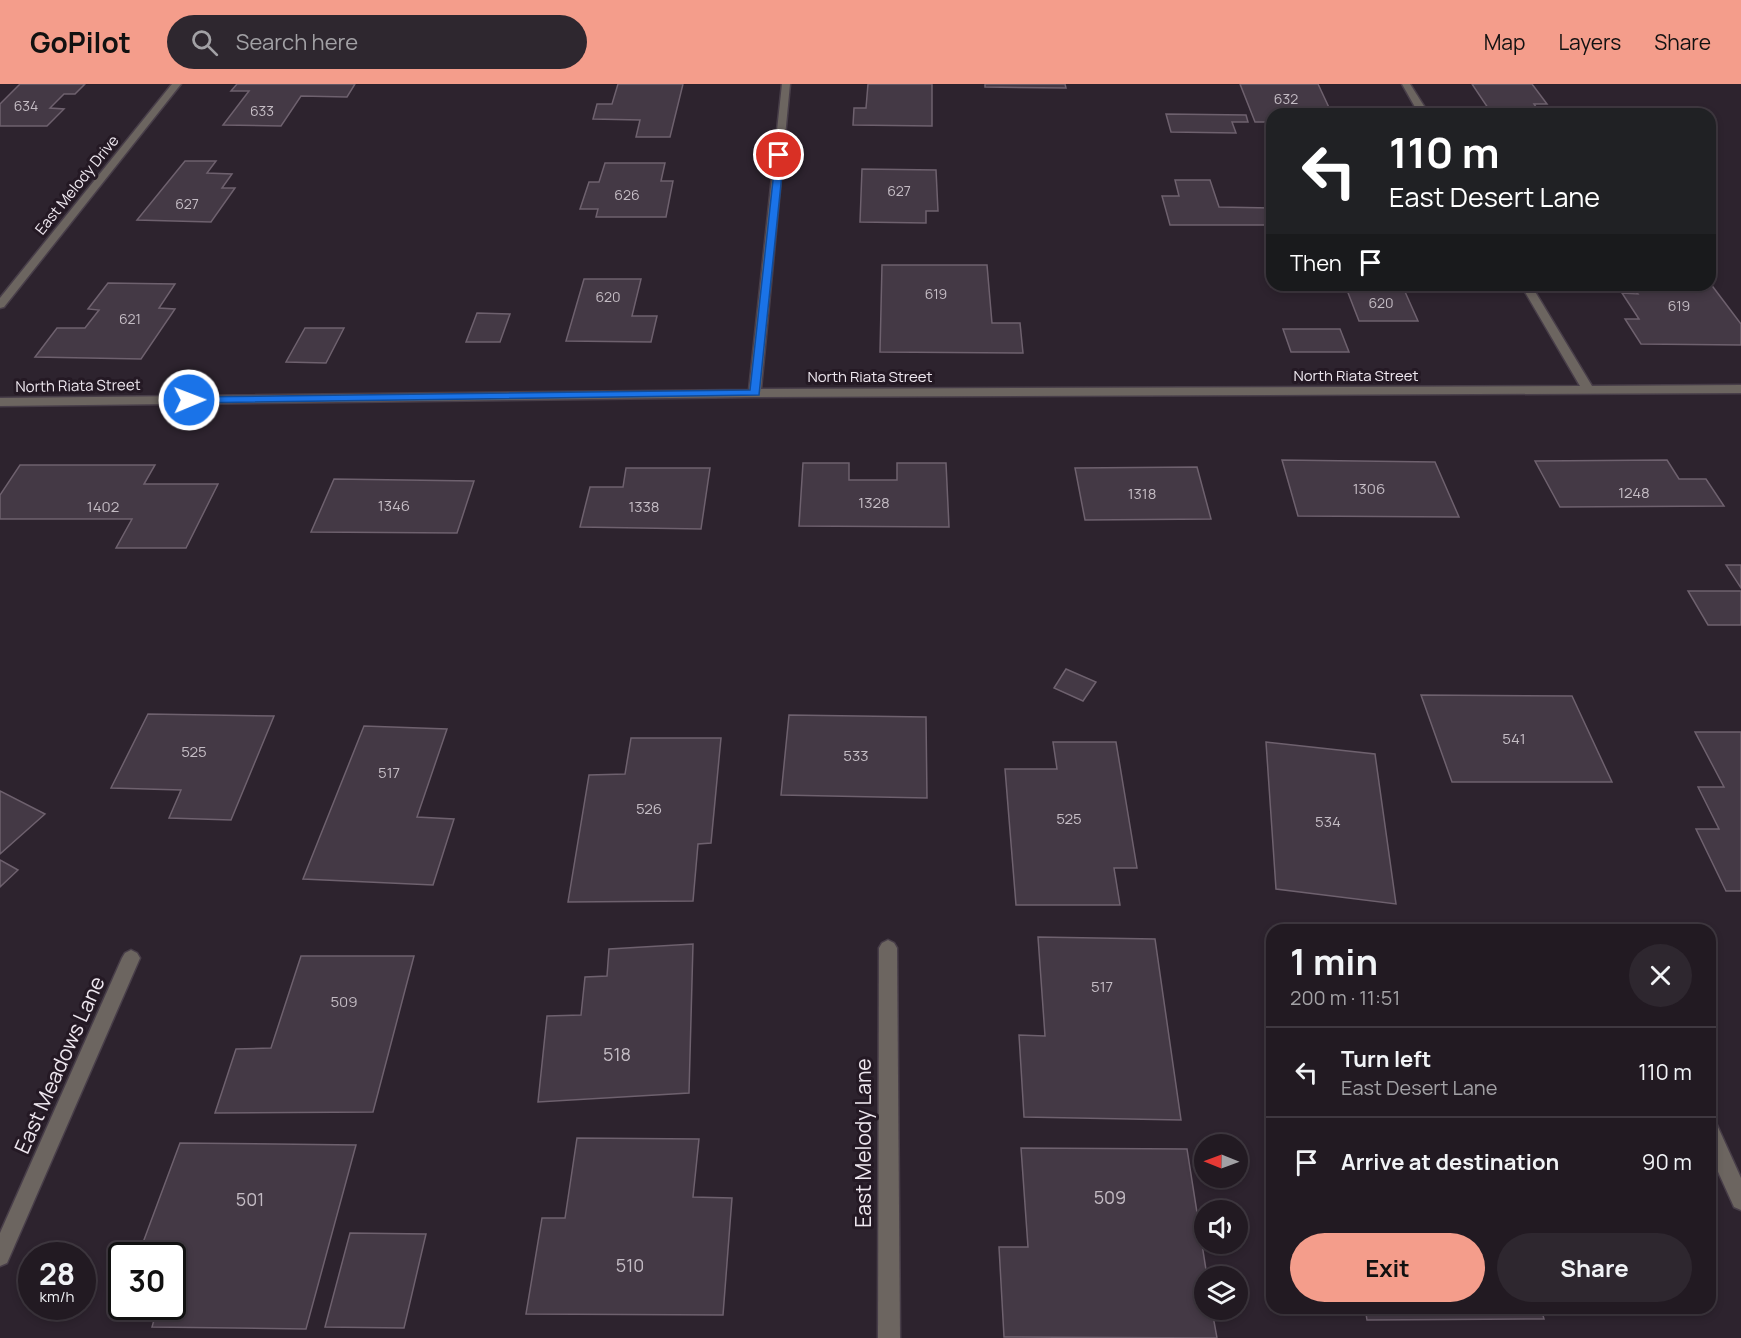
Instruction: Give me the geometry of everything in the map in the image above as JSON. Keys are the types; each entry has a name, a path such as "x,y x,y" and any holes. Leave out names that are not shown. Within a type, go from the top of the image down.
{"street":[{"name":"East Melody Drive","path":"0,305 177,84"},
{"path":"755,393 786,84"},
{"path":"1406,84 1420,108"},
{"path":"1530,291 1588,390"},
{"name":"North Riata Street","path":"0,402 755,393 1741,389"},
{"name":"East Melody Lane","path":"888,948 889,1338"},
{"name":"East Meadows Lane","path":"0,1256 131,958"},
{"path":"1716,1145 1741,1200"}],"building":[{"path":"20,84 85,84 75,94 64,94 50,108 64,109 47,126 0,126 0,104"},
{"path":"237,84 355,84 347,97 301,96 281,126 223,125 249,91 231,91"},
{"path":"618,84 683,84 670,137 636,137 640,120 593,119 597,104 612,104"},
{"path":"868,84 932,84 932,126 853,125 854,108 866,108"},
{"path":"985,84 1065,84 1066,88 985,87"},
{"path":"1240,84 1318,84 1329,108 1266,108 1266,122 1255,122"},
{"path":"1472,84 1532,84 1547,104 1534,104 1537,108 1488,108"},
{"path":"1166,114 1246,115 1248,122 1232,122 1236,133 1171,132"},
{"path":"185,161 216,161 207,173 232,174 222,188 235,188 211,222 137,220"},
{"path":"605,163 665,163 661,181 673,181 666,217 596,217 598,209 580,209 589,182 599,182"},
{"path":"862,169 936,170 938,211 926,211 926,223 860,222"},
{"path":"1175,180 1210,180 1219,207 1266,208 1266,225 1170,225 1162,196 1179,196"},
{"path":"882,265 987,265 992,323 1020,323 1023,353 880,352"},
{"path":"584,279 641,279 632,316 657,316 651,342 566,341"},
{"path":"108,283 175,284 159,308 175,309 141,359 35,357 57,328 85,328 99,310 88,309"},
{"path":"1347,291 1405,291 1418,321 1359,321"},
{"path":"1636,291 1716,291 1741,324 1741,345 1641,344 1625,319 1639,319 1622,293 1638,294"},
{"path":"477,313 510,314 500,342 466,342"},
{"path":"305,328 344,328 326,363 286,362"},
{"path":"1283,329 1340,329 1349,352 1291,352"},
{"path":"1282,460 1435,462 1459,517 1298,516"},
{"path":"1667,460 1679,479 1706,479 1724,506 1560,507 1535,461"},
{"path":"803,463 849,463 849,480 897,480 897,463 946,463 949,527 799,526"},
{"path":"20,465 155,465 144,484 218,484 186,548 116,548 132,519 0,519 0,495"},
{"path":"1197,467 1211,519 1085,520 1075,468"},
{"path":"626,468 710,468 701,529 580,527 590,487 623,487"},
{"path":"334,479 474,481 457,533 311,532"},
{"path":"1726,565 1741,565 1741,588"},
{"path":"1688,591 1741,591 1741,625 1708,625"},
{"path":"1066,669 1096,682 1083,701 1054,688"},
{"path":"1421,695 1572,696 1612,782 1452,782"},
{"path":"148,714 274,716 231,820 169,818 181,790 111,788"},
{"path":"789,715 926,717 927,798 781,795"},
{"path":"364,726 447,729 417,817 454,819 433,885 303,879"},
{"path":"1695,732 1741,732 1741,891 1726,891 1696,829 1719,829 1698,787 1724,787"},
{"path":"631,738 721,738 711,843 698,844 693,901 568,902 589,775 625,774"},
{"path":"1053,742 1116,742 1137,868 1114,868 1120,905 1016,905 1005,769 1057,769"},
{"path":"1266,742 1375,754 1396,904 1276,889"},
{"path":"0,791 45,814 0,854"},
{"path":"0,860 18,870 0,887"},
{"path":"1038,937 1155,939 1181,1120 1024,1117 1019,1035 1045,1036"},
{"path":"693,944 689,1093 538,1102 547,1016 581,1015 585,977 607,976 609,949"},
{"path":"301,956 414,956 373,1112 215,1113 236,1049 271,1048"},
{"path":"577,1138 699,1139 693,1197 732,1198 723,1315 526,1314 542,1218 565,1218"},
{"path":"180,1143 356,1145 306,1329 152,1327 154,1320 186,1320 186,1242 143,1242"},
{"path":"1021,1148 1187,1149 1195,1200 1194,1254 1204,1254 1205,1266 1194,1266 1194,1320 1214,1320 1217,1338 1004,1337 999,1247 1028,1247"},
{"path":"350,1233 426,1234 404,1328 325,1327"},
{"path":"1366,1314 1543,1314 1544,1319 1367,1320"}],"route":[{"path":"189,400 755,393 779,155"}]}
